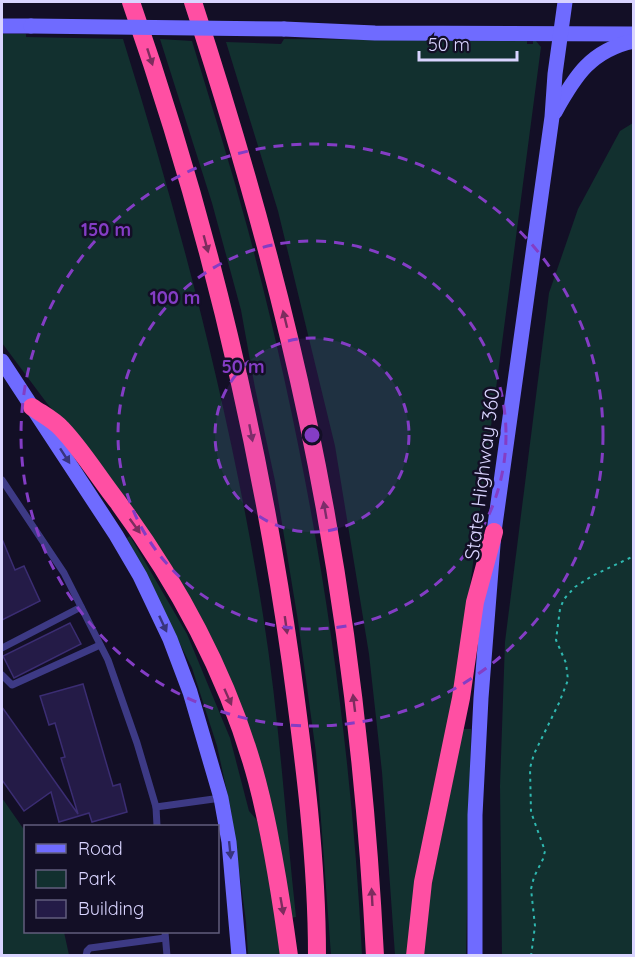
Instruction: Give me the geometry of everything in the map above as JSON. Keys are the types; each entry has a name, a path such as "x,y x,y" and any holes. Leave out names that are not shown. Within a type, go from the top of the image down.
{"highway":[{"path":"131,2 175,135 205,238 228,329 265,502 285,619 306,783 317,926 317,956"},
{"path":"193,2 264,239 308,423 326,516 354,704 365,809 375,956"},
{"path":"33,407 61,428 138,530 175,588 206,647 233,709 257,780 272,849 289,956"},
{"path":"415,956 423,882 461,699 475,602 494,532"}],"main road":[{"name":"State Highway 360","path":"475,956 475,815 481,698 494,532 552,117 565,2"},
{"path":"2,26 284,29 375,33 633,34"},
{"path":"552,117 574,78 585,66 601,53 618,44 633,41"},
{"path":"2,361 116,535 140,576 170,639 190,692 221,798 230,842 239,956"}],"lane":[{"path":"2,480 64,573 108,660 137,743 156,807 157,825"},
{"path":"2,648 81,607"},
{"path":"2,675 12,685 100,645"},
{"path":"156,807 221,798"},
{"path":"86,956 90,948 165,935 166,956"}],"path":[{"path":"531,956 535,926 531,889 545,851 531,812 530,768 534,754 559,704 568,680 566,663 556,640 560,609 564,599 576,587 592,576 633,556"}],"green space":[{"path":"2,34 26,34 26,37 123,39 204,324 251,542 269,653 278,728 296,917 290,918 258,764 119,493 2,343"},
{"path":"160,39 192,41 248,230 291,408 309,499 337,681 348,773 362,955 331,955 316,753 298,621 275,481 241,310 212,203"},
{"path":"284,39 527,41 527,44 533,44 533,41 536,41 541,47 460,662 409,955 395,955 382,772 369,654 335,446 278,211 226,42 281,44"},
{"path":"633,123 633,955 502,955 500,786 505,642 549,293 578,209 620,131"},
{"path":"130,536 187,634 230,738 249,811 257,820 270,879 280,955 248,955 246,922 231,810 217,746 192,668 127,538"},
{"path":"463,729 471,729 466,955 422,956 426,912"},
{"path":"2,798 24,830 24,933 64,933 69,955 2,955"}],"building":[{"path":"2,539 15,570 24,566 40,601 2,620"},
{"path":"70,623 81,644 14,678 3,656"},
{"path":"83,684 113,786 120,784 127,812 92,822 89,813 59,822 51,792 24,811 2,780 2,707 78,814 61,758 65,757 55,723 49,725 40,696"}]}
